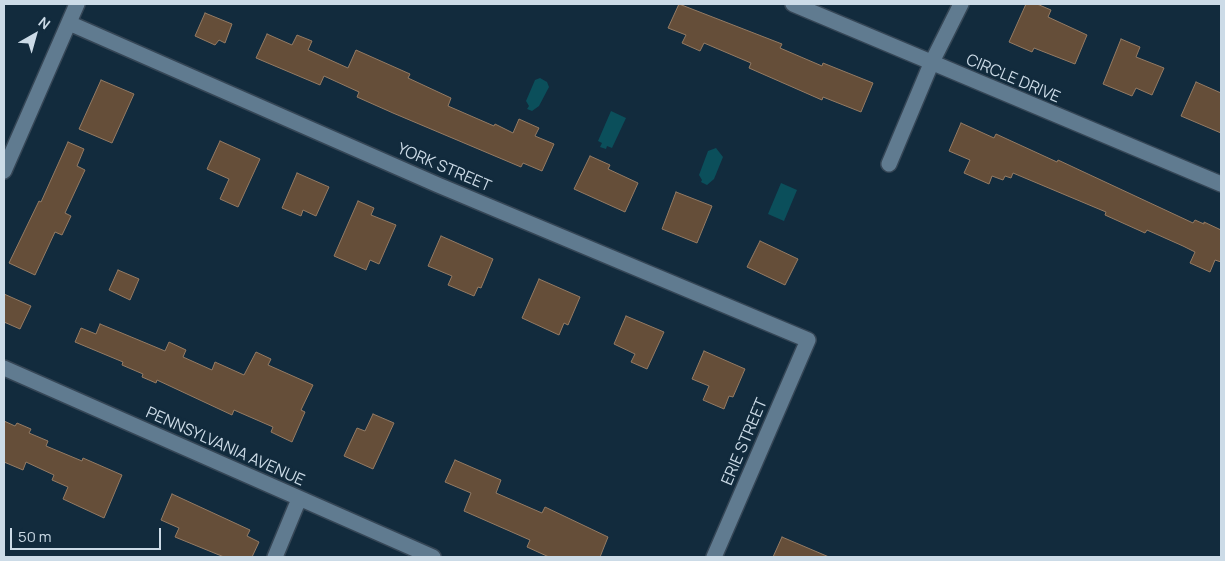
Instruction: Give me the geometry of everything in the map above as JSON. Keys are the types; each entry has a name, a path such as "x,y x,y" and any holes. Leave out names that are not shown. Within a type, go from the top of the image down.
{"street":[{"path":"4,171 77,4"},
{"name":"CIRCLE DRIVE","path":"793,4 931,64 1221,184"},
{"path":"889,164 931,64 961,4"},
{"name":"YORK STREET","path":"69,23 438,185 808,340"},
{"name":"ERIE STREET","path":"714,557 808,340"},
{"name":"PENNSYLVANIA AVENUE","path":"4,368 433,557"},
{"path":"275,557 299,499"}],"shaded area":[{"path":"540,78 547,82 549,87 539,106 532,111 527,109 529,106 526,101 535,80"},
{"path":"611,111 626,118 612,148 607,146 606,149 600,147 602,143 598,141"},
{"path":"716,148 723,157 714,179 707,185 701,182 702,180 699,175 708,151"},
{"path":"781,183 797,190 784,221 768,214"}],"building":[{"path":"679,4 782,44 780,48 822,66 823,63 873,83 861,112 823,97 822,100 749,68 751,63 704,43 700,51 682,43 686,35 668,28"},
{"path":"1026,4 1037,4 1051,10 1048,17 1087,35 1075,64 1034,48 1032,52 1009,42"},
{"path":"205,13 232,24 225,43 219,40 215,45 195,36"},
{"path":"267,34 292,45 297,35 312,41 308,50 348,68 356,50 410,74 408,78 451,98 448,106 513,133 519,119 539,128 535,136 554,144 542,171 523,163 521,167 357,97 359,92 324,76 320,85 256,58"},
{"path":"1121,39 1140,47 1136,57 1164,68 1152,95 1136,88 1132,96 1103,84"},
{"path":"101,80 134,94 112,143 79,129"},
{"path":"1196,82 1221,93 1221,133 1181,116"},
{"path":"961,123 994,138 996,134 1057,162 1058,160 1193,223 1195,220 1204,224 1204,222 1221,230 1221,262 1215,260 1210,272 1190,263 1195,252 1147,230 1145,233 1105,215 1106,212 1013,173 1011,178 1005,176 1003,180 992,176 989,184 964,173 970,160 949,151"},
{"path":"220,141 260,159 238,207 220,199 229,179 207,169"},
{"path":"68,142 84,149 77,166 85,170 65,213 71,216 62,235 55,232 35,275 9,263 39,201 41,202"},
{"path":"590,156 610,165 608,169 638,183 625,212 574,189"},
{"path":"297,173 329,187 316,216 303,210 301,216 282,208"},
{"path":"676,192 712,206 697,243 662,229"},
{"path":"358,201 374,208 371,215 396,225 379,264 370,260 366,270 334,256"},
{"path":"441,236 493,259 481,288 478,287 474,296 448,285 452,276 428,266"},
{"path":"760,241 798,259 785,285 747,267"},
{"path":"118,270 139,279 130,300 109,290"},
{"path":"539,279 580,297 568,325 564,323 559,335 522,318"},
{"path":"4,294 31,306 20,329 4,322"},
{"path":"626,316 664,332 647,369 631,362 635,354 614,344"},
{"path":"100,324 165,351 169,342 186,350 183,357 212,370 215,362 244,375 256,352 271,359 268,365 313,385 301,410 305,412 292,442 271,432 273,427 234,410 232,415 157,380 156,383 142,377 143,374 122,365 123,362 75,342 81,328 96,334"},
{"path":"704,351 745,369 733,397 729,396 724,409 703,400 709,386 692,379"},
{"path":"373,414 394,423 373,469 344,456 357,428 365,431"},
{"path":"4,421 15,426 17,423 31,429 29,433 48,441 46,446 82,461 83,458 122,475 104,518 63,499 68,487 52,480 54,475 26,462 23,470 4,462"},
{"path":"455,460 501,480 496,493 542,513 545,507 608,537 600,557 549,557 527,547 530,540 464,511 471,493 445,482"},
{"path":"172,494 250,530 247,536 259,542 252,557 224,557 175,537 179,528 161,520"},
{"path":"782,537 829,557 773,557"}]}
